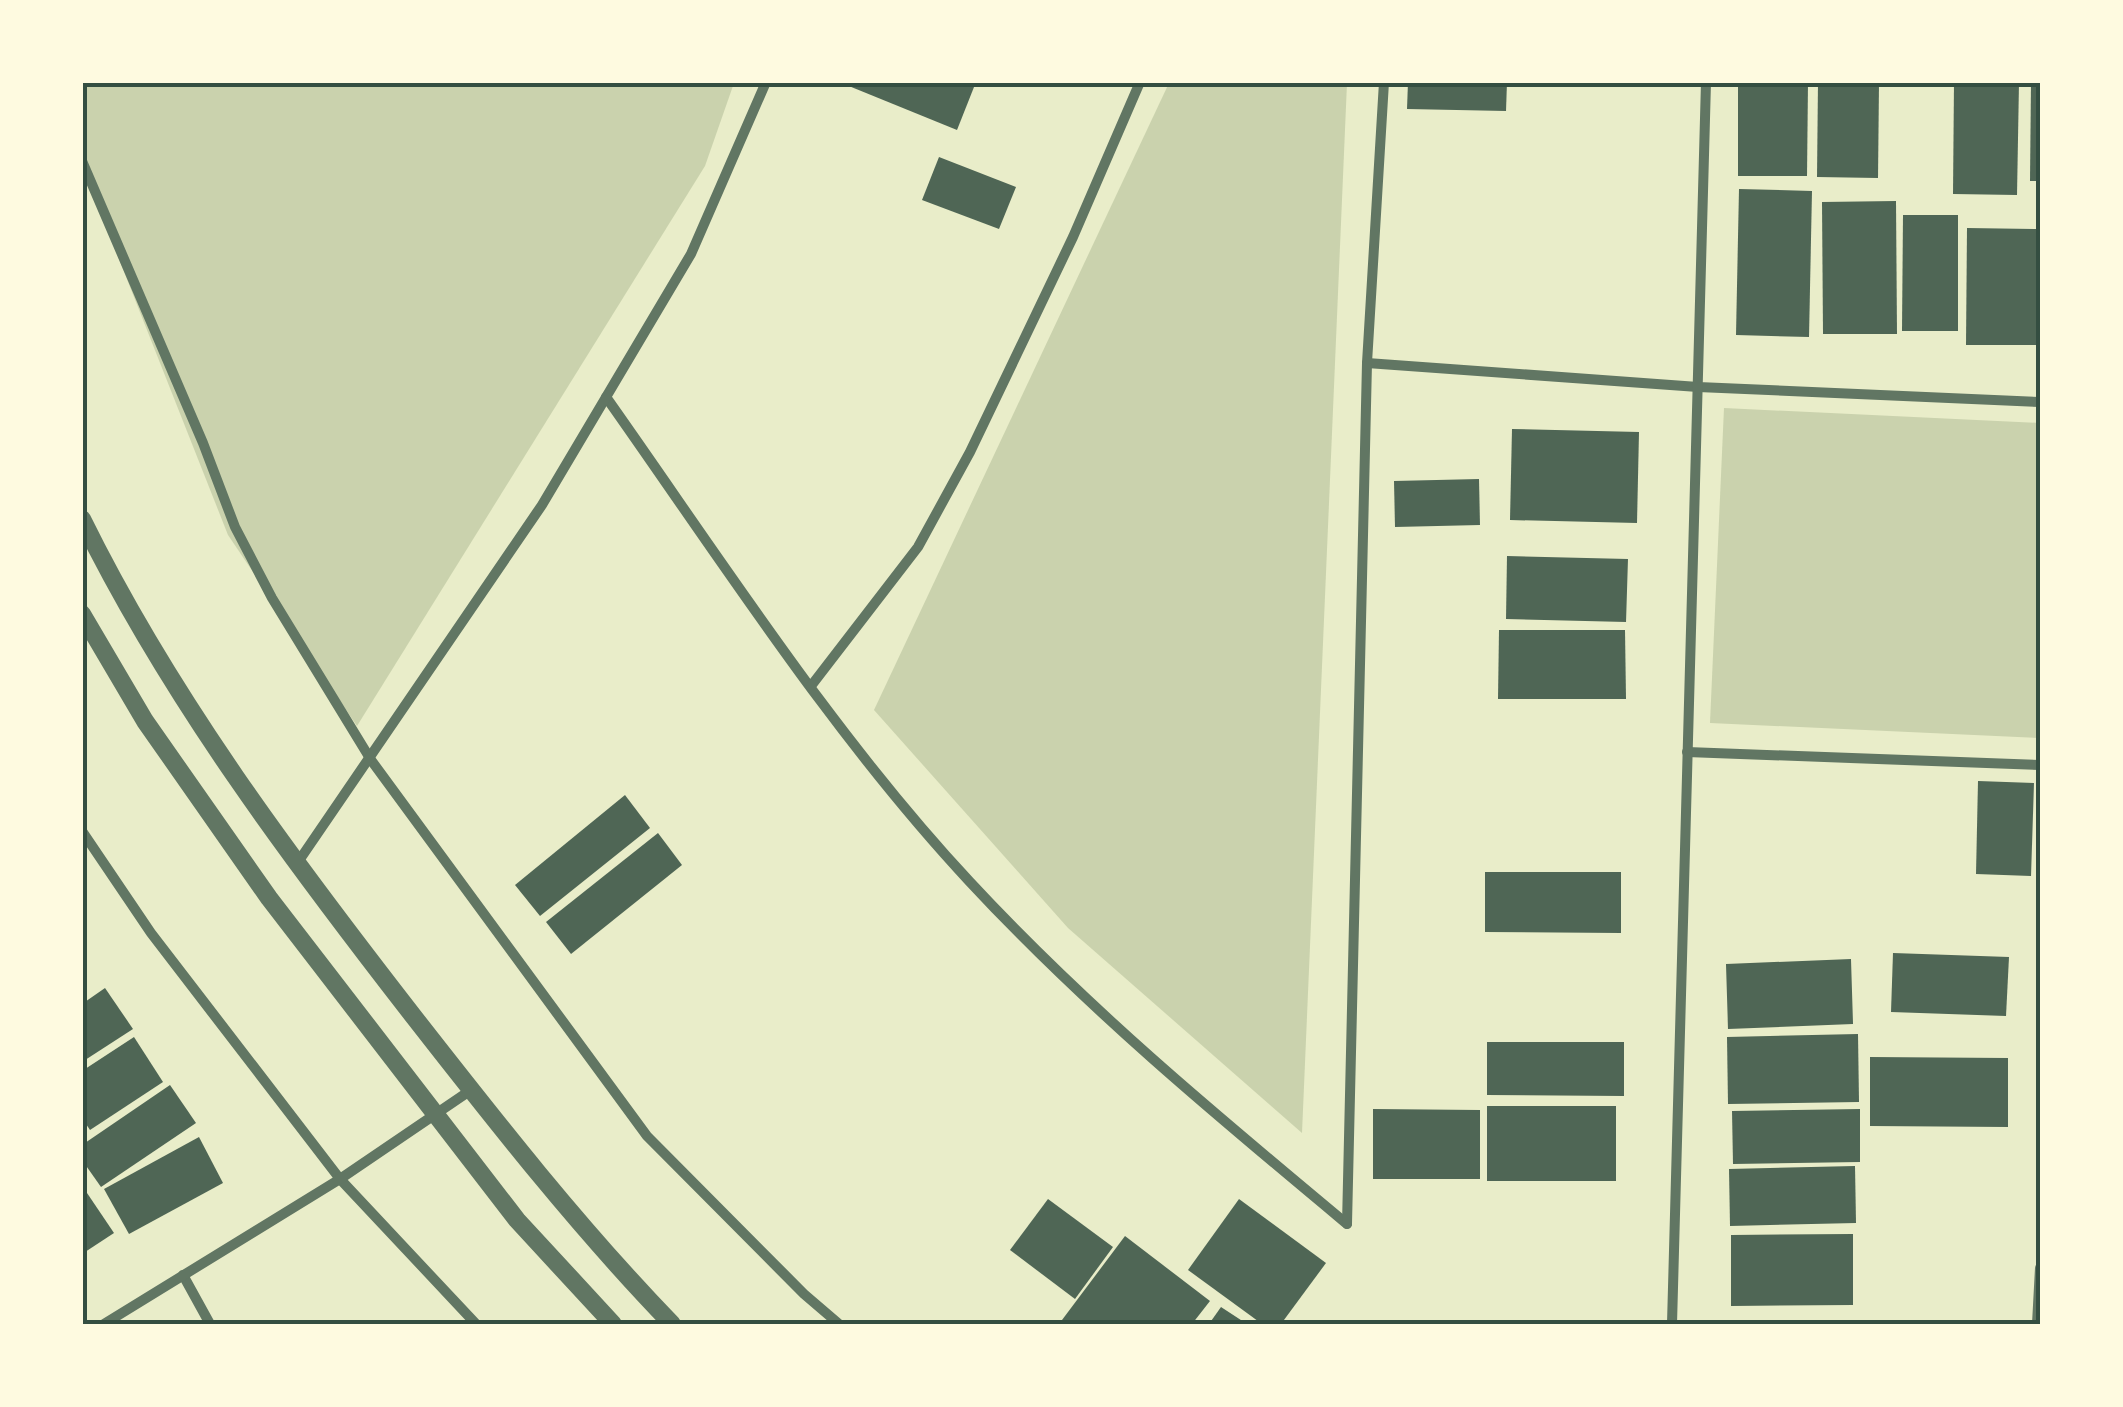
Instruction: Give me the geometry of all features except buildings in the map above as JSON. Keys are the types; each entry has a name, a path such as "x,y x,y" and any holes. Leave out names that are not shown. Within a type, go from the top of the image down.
{"street":[{"path":"296,865 542,505 691,254 766,82"},
{"path":"812,686 918,547 970,452 1073,237 1140,82"},
{"path":"606,397 812,686 968,880 1173,1080 1347,1224 1367,363 1384,82"},
{"path":"1672,1324 1706,82"},
{"path":"82,161 235,527 272,598 371,760 647,1136 804,1294 839,1324"},
{"path":"1367,363 1698,387 2040,402"},
{"path":"82,519 133,618 296,865 607,1258 672,1324"},
{"path":"82,614 145,721 269,898 517,1220 613,1324"},
{"path":"1688,752 2040,765"},
{"path":"82,832 151,933 340,1179 476,1324"},
{"path":"104,1324 340,1179 471,1090"},
{"path":"2038,1324 2040,1268"},
{"path":"183,1275 210,1324"}],"green space":[{"path":"83,83 734,83 705,166 357,726 228,535 83,168"},
{"path":"1169,83 1347,83 1302,1133 1068,928 874,710"},
{"path":"1724,408 2040,423 2040,738 1710,723"}]}
